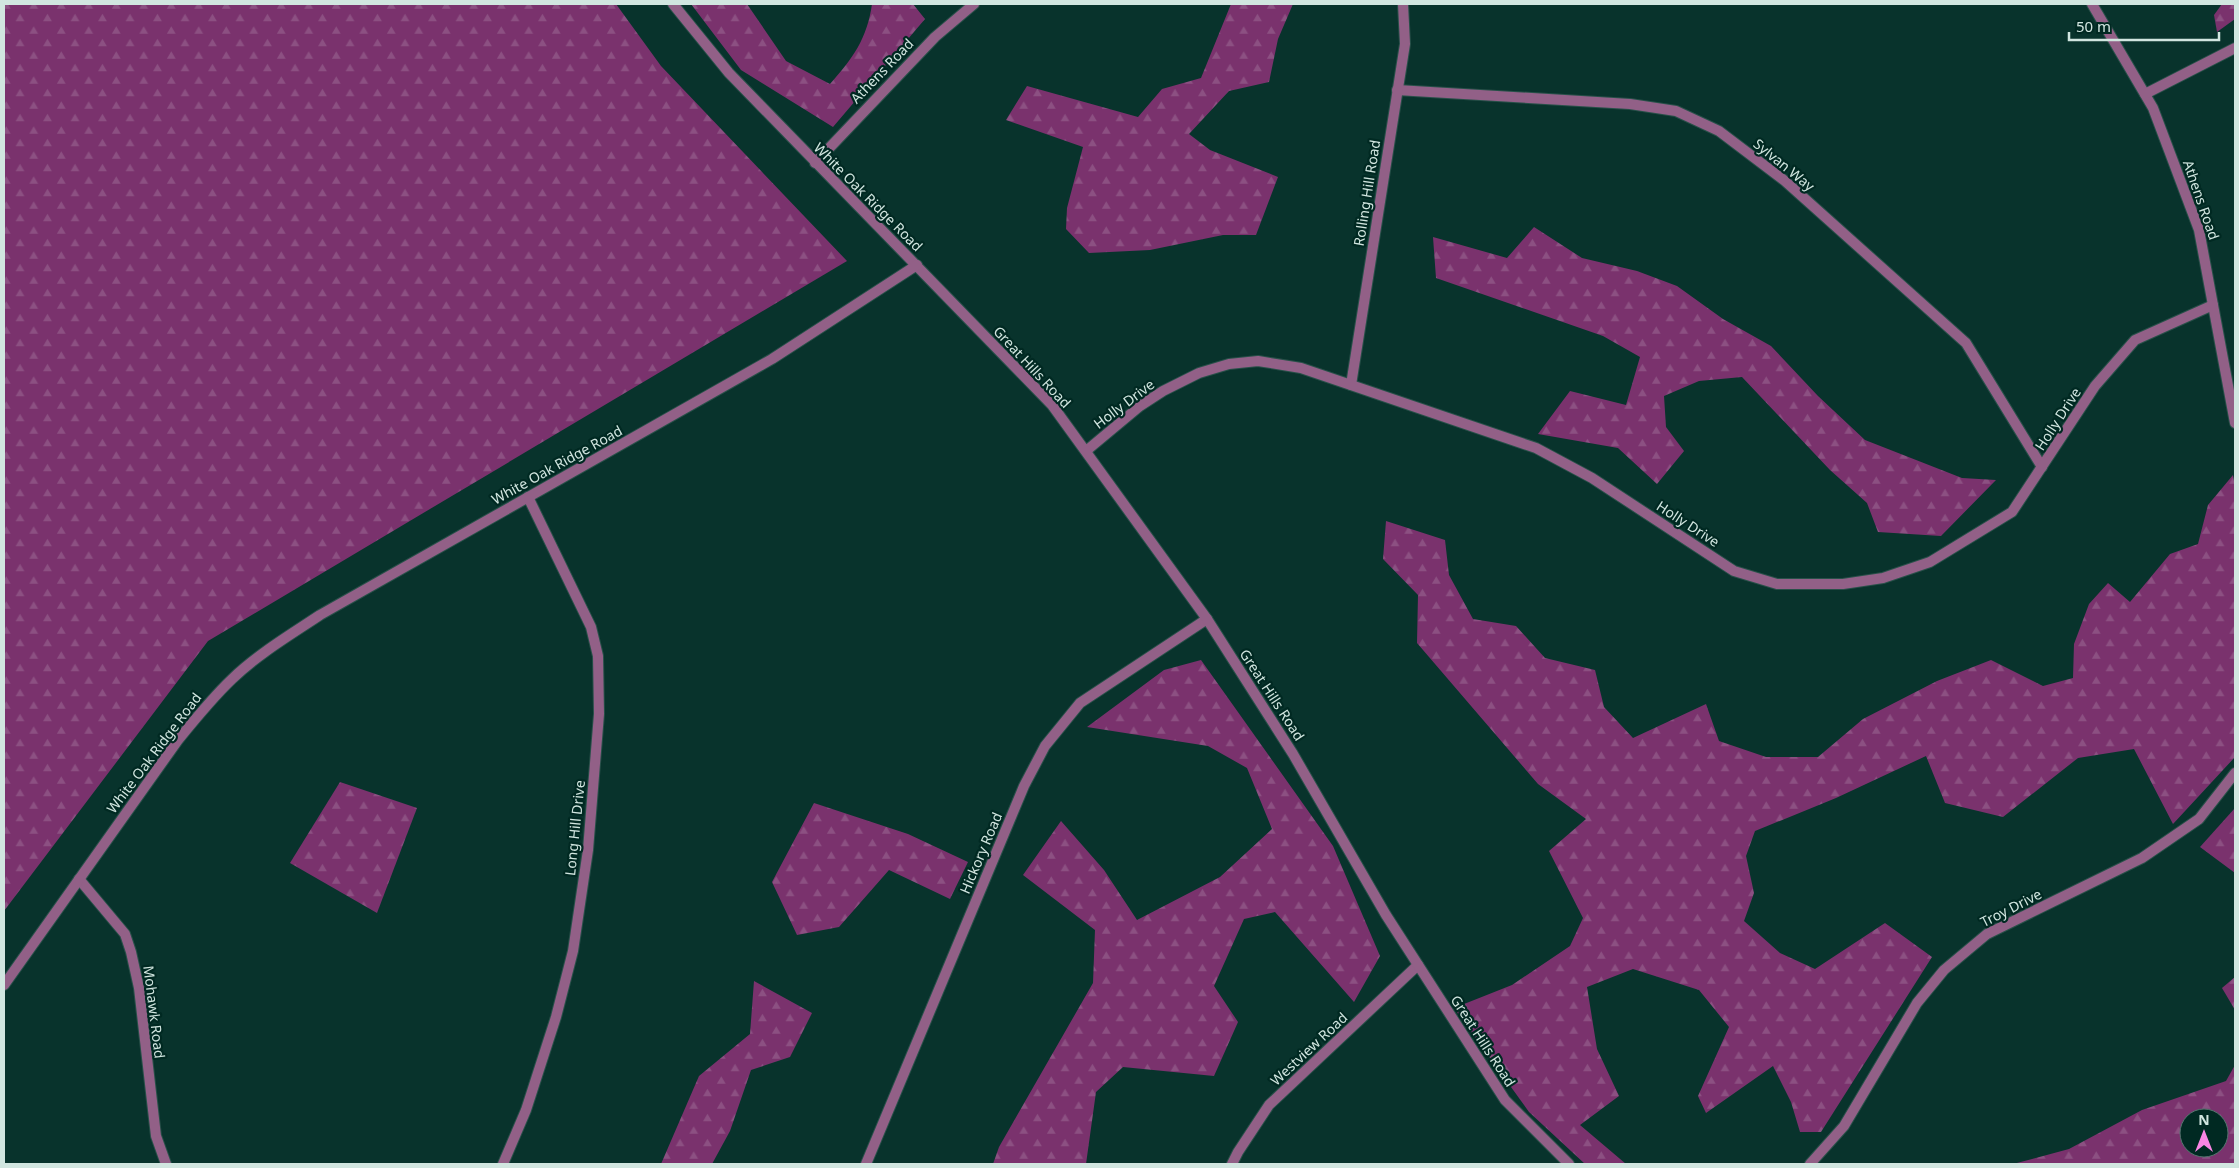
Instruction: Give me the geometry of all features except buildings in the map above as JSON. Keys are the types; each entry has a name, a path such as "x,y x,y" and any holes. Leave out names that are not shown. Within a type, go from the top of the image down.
{"street":[{"name":"White Oak Ridge Road","path":"4,985 178,740 206,706 233,678 258,657 320,615 772,359 917,265 815,163 729,72 673,4"},
{"name":"Athens Road","path":"815,163 934,37 974,4"},
{"name":"Rolling Hill Road","path":"1351,385 1405,44 1403,4"},
{"name":"Athens Road","path":"2092,4 2153,108 2199,230 2235,423"},
{"path":"2145,94 2235,48"},
{"name":"Sylvan Way","path":"1398,90 1630,104 1676,111 1719,131 1785,180 1966,343 2042,467"},
{"name":"Great Hills Road","path":"917,265 1052,405 1086,451 1207,620 1293,754 1386,915 1504,1100 1569,1164"},
{"name":"Holly Drive","path":"1086,451 1140,406 1163,391 1199,373 1230,364 1258,361 1301,368 1536,448 1592,478 1734,571 1777,584 1843,584 1883,578 1930,562 2012,512 2095,386 2135,340 2213,305"},
{"name":"Long Hill Drive","path":"503,1164 526,1110 556,1017 573,951 588,850 600,714 598,656 591,628 583,607 528,498"},
{"name":"Hickory Road","path":"866,1164 1024,786 1045,746 1080,703 1207,620"},
{"name":"Troy Drive","path":"1810,1164 1844,1126 1917,1003 1944,970 1986,934 2142,858 2199,819 2235,773"},
{"name":"Mohawk Road","path":"79,878 125,934 131,952 139,988 156,1136 166,1164"},
{"name":"Westview Road","path":"1232,1164 1269,1105 1418,965"}],"green space":[{"path":"4,4 616,4 661,66 847,261 208,641 4,911"},
{"path":"691,4 747,4 786,61 830,84 846,65 863,38 872,4 913,4 925,19 833,127 741,70"},
{"path":"1231,4 1293,4 1278,39 1269,82 1229,91 1189,134 1210,150 1278,177 1256,235 1223,235 1150,250 1089,253 1066,229 1067,208 1083,147 1006,120 1027,86 1138,117 1162,89 1201,78"},
{"path":"2222,4 2235,4 2235,19 2217,32 2214,15"},
{"path":"1534,227 1582,258 1637,271 1677,286 1723,319 1771,346 1818,396 1865,440 1962,478 1996,480 1941,536 1878,532 1867,503 1830,470 1742,377 1699,381 1664,396 1666,427 1684,451 1657,484 1618,448 1538,434 1570,391 1626,405 1640,357 1603,336 1436,278 1433,237 1507,258"},
{"path":"2233,475 2235,487 2235,757 2173,824 2134,749 2078,758 2003,817 1945,803 1926,756 1836,798 1755,831 1746,856 1754,893 1744,921 1780,953 1815,969 1885,923 1932,957 1821,1132 1800,1132 1791,1102 1773,1066 1706,1113 1698,1096 1729,1027 1699,990 1633,969 1587,987 1597,1049 1619,1096 1580,1125 1626,1164 1585,1164 1529,1112 1454,1008 1512,985 1570,946 1583,918 1549,851 1586,819 1538,784 1417,643 1418,595 1383,559 1386,521 1445,540 1449,575 1473,619 1516,626 1545,658 1595,670 1604,707 1633,738 1706,704 1719,741 1766,757 1818,757 1863,719 1937,681 1991,660 2043,686 2073,678 2074,644 2089,604 2108,583 2130,602 2170,554 2198,544 2208,505"},
{"path":"1201,660 1333,846 1380,956 1354,1002 1275,912 1244,919 1214,986 1238,1022 1214,1076 1123,1067 1096,1092 1086,1164 993,1164 999,1147 1093,983 1095,930 1023,875 1061,821 1104,870 1137,920 1220,877 1272,829 1247,768 1208,746 1087,727 1164,670"},
{"path":"340,782 417,808 377,913 290,863"},
{"path":"814,803 908,834 968,862 950,899 889,870 839,927 797,935 772,882"},
{"path":"2235,808 2235,873 2200,847"},
{"path":"2235,977 2235,1010 2222,988"},
{"path":"754,981 812,1013 790,1057 751,1070 730,1131 712,1164 661,1164 699,1076 750,1034"},
{"path":"2235,1065 2235,1164 2013,1164 2069,1149 2142,1110 2226,1081"}]}
